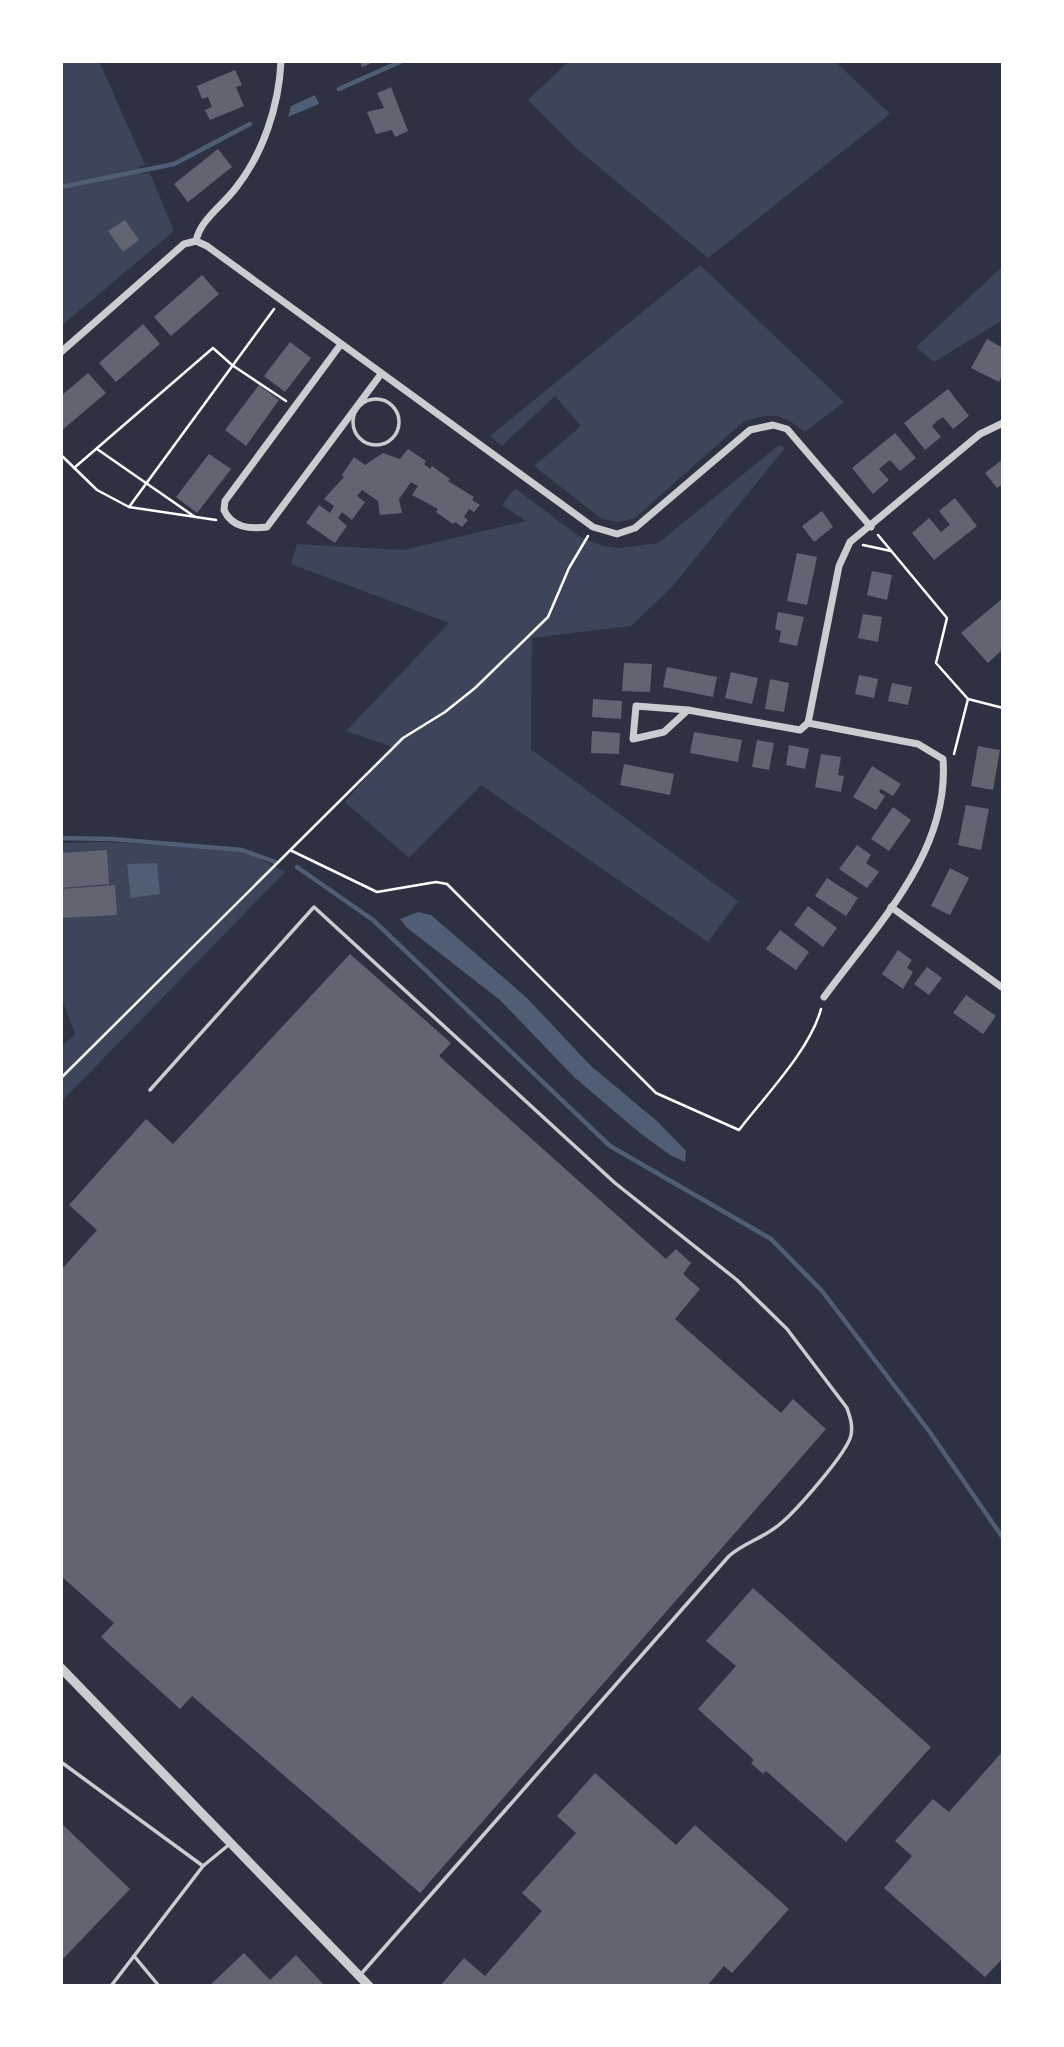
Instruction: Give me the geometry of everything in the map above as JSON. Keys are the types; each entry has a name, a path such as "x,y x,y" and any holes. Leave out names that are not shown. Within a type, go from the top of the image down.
{"street":[{"path":"195,241 198,231 236,188 255,157 274,108 281,61"},
{"path":"61,352 184,244 195,241 207,246 281,299 381,374 512,465 593,527 617,534 635,528 750,430 773,425 787,429 871,527"},
{"path":"341,344 225,501 224,510 233,522 243,527 267,527 381,374"},
{"path":"688,710 664,732 633,739 636,706 688,710 800,730 808,723 839,566 850,542 980,434 1003,423"},
{"path":"808,723 918,744 943,759 944,776 924,858 824,997"},
{"path":"891,907 1003,988"},
{"path":"61,1668 369,1986"}],"lane":[{"path":"377,399 388,402 397,410 400,421 398,432 391,441 370,445 360,439 354,430 353,418 359,407 366,401 377,399"},
{"path":"150,1090 314,907 615,1184 737,1280 787,1329 847,1408 852,1423 851,1437 844,1452 790,1514 781,1524 742,1545 729,1556 359,1975"},
{"path":"61,1762 203,1866"},
{"path":"111,1986 203,1866 232,1843"},
{"path":"134,1956 159,1986"}],"path":[{"path":"129,507 281,299"},
{"path":"74,468 213,348 232,365 295,406"},
{"path":"97,449 195,517"},
{"path":"61,455 97,491 129,507 233,522"},
{"path":"61,1079 403,738 475,688 548,617 569,568 593,527"},
{"path":"871,527 947,618 936,663 968,699 1003,708"},
{"path":"850,542 894,552"},
{"path":"943,759 956,754 968,699"},
{"path":"292,851 377,892 436,882 447,884 656,1093 738,1130 788,1068 818,1019 824,997"}],"shaded area":[{"path":"61,61 99,61 145,165 139,166 141,174 150,173 174,231 61,326"},
{"path":"569,61 835,61 890,114 708,258 575,147 528,100"},
{"path":"315,95 319,104 288,117 291,106"},
{"path":"700,265 844,402 805,432 776,416 743,422 635,518 618,522 602,519 534,466 581,426 555,396 502,446 490,436"},
{"path":"1003,266 1003,320 934,362 916,347"},
{"path":"779,445 785,448 671,588 631,626 532,638 531,749 738,901 708,942 481,785 409,858 345,802 392,747 346,731 449,623 291,564 297,544 404,550 526,521 502,505 515,488 580,537 603,546 619,548 658,543"},
{"path":"107,842 242,850 285,872 61,1102 61,1047 75,1034 61,997 61,843"},
{"path":"157,863 160,894 131,898 127,864"},
{"path":"418,912 431,915 527,998 590,1065 658,1122 686,1151 685,1162 670,1155 640,1133 575,1078 500,1000 406,927 400,919"}],"building":[{"path":"360,61 376,61 362,67"},
{"path":"235,70 242,85 236,87 244,106 210,120 205,110 212,107 208,97 202,99 197,86"},
{"path":"391,87 408,131 395,137 392,130 376,134 367,112 384,108 377,93"},
{"path":"218,149 232,167 188,202 174,184"},
{"path":"125,220 139,240 123,252 108,231"},
{"path":"202,275 219,294 171,336 154,317"},
{"path":"143,324 160,344 116,382 99,363"},
{"path":"987,339 1003,348 1003,374 999,382 971,368"},
{"path":"290,342 311,358 285,392 264,376"},
{"path":"88,373 106,393 61,431 61,396"},
{"path":"259,385 279,400 246,446 225,430"},
{"path":"948,389 969,416 953,429 943,417 937,421 932,426 941,437 925,450 904,423"},
{"path":"895,433 916,458 900,471 890,460 879,469 889,480 873,494 852,468"},
{"path":"408,449 426,461 424,464 430,469 432,466 450,479 448,481 474,497 472,500 480,505 474,512 469,509 464,517 468,520 462,527 455,522 453,524 436,512 438,509 412,495 418,486 411,482 399,499 402,513 380,515 378,501 362,490 357,496 365,502 352,520 342,512 338,518 347,526 335,543 306,523 319,505 330,513 334,506 324,499 344,477 342,475 354,457 365,465 383,453 400,459"},
{"path":"209,454 231,469 197,513 176,497"},
{"path":"1003,459 1003,484 997,488 985,473"},
{"path":"955,498 977,526 934,560 912,533 929,518 941,532 950,525 939,511"},
{"path":"822,511 833,527 814,542 802,526"},
{"path":"797,553 817,557 807,605 787,601"},
{"path":"872,571 892,575 887,600 867,595"},
{"path":"1003,598 1003,649 988,663 961,633"},
{"path":"778,612 804,617 797,646 779,642 781,631 775,629"},
{"path":"863,614 882,617 878,642 858,638"},
{"path":"624,663 652,664 650,692 622,691"},
{"path":"667,667 717,677 713,697 663,687"},
{"path":"731,672 758,678 752,704 725,698"},
{"path":"859,675 878,679 874,698 855,694"},
{"path":"770,679 789,683 784,712 765,709"},
{"path":"892,683 912,687 908,705 888,701"},
{"path":"593,699 622,701 621,719 592,717"},
{"path":"592,731 620,733 619,754 591,753"},
{"path":"694,732 742,740 738,762 690,753"},
{"path":"757,740 774,743 769,770 752,767"},
{"path":"789,745 809,749 805,769 786,765"},
{"path":"978,746 1000,750 993,790 971,786"},
{"path":"821,754 841,757 838,775 844,776 841,792 815,787"},
{"path":"624,764 674,774 670,795 620,785"},
{"path":"872,766 901,784 893,796 881,789 879,792 885,796 876,810 853,797"},
{"path":"966,805 989,809 981,850 958,845"},
{"path":"893,807 911,820 889,851 871,839"},
{"path":"857,845 871,855 866,863 879,872 867,888 839,869"},
{"path":"107,850 109,884 61,888 61,853"},
{"path":"950,868 969,878 950,915 931,906"},
{"path":"827,878 858,898 846,916 815,896"},
{"path":"115,885 117,915 61,918 61,889"},
{"path":"808,906 837,928 823,947 794,925"},
{"path":"780,930 809,952 796,970 766,949"},
{"path":"898,950 912,960 907,968 913,972 903,989 882,974"},
{"path":"350,954 451,1043 439,1056 666,1259 676,1249 691,1263 683,1274 700,1289 675,1319 781,1413 793,1399 826,1429 420,1893 192,1696 180,1709 101,1637 114,1623 61,1576 61,1270 97,1230 69,1205 146,1119 173,1144"},
{"path":"927,967 942,978 929,995 914,984"},
{"path":"966,995 996,1016 983,1034 953,1013"},
{"path":"753,1588 931,1747 846,1842 766,1771 763,1774 751,1763 754,1760 698,1709 736,1666 706,1641"},
{"path":"1003,1751 1003,1958 985,1977 884,1888 912,1856 895,1841 933,1799 949,1812"},
{"path":"595,1773 676,1845 695,1825 789,1909 732,1973 724,1966 707,1986 440,1986 464,1958 485,1976 542,1911 522,1893 576,1833 557,1816"},
{"path":"61,1823 130,1889 61,1961"},
{"path":"244,1953 270,1980 296,1955 325,1986 209,1986"}],"waterway":[{"path":"339,89 402,61"},
{"path":"61,187 174,164 250,124"},
{"path":"61,838 112,839 242,850 275,862"},
{"path":"297,867 373,920 610,1146 771,1239 822,1291 929,1431 1003,1538"}]}
